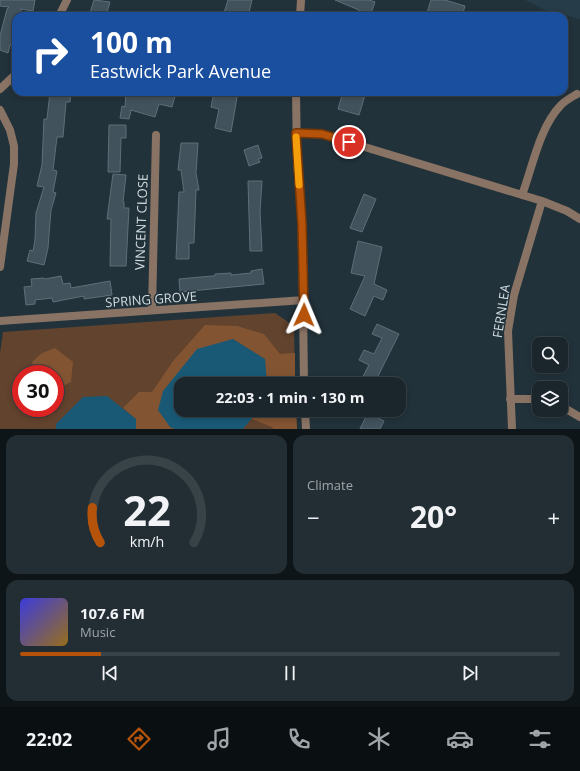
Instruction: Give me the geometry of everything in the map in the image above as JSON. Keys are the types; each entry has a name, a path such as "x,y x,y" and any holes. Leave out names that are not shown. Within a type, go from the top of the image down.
{"street":[{"path":"61,12 67,0"},
{"path":"300,12 301,0"},
{"path":"0,89 12,78"},
{"path":"522,195 542,138 554,113 562,104 576,94"},
{"path":"296,96 296,133 302,224 304,377"},
{"path":"0,110 12,141 14,164 0,268"},
{"path":"296,133 322,134 542,201 566,211 580,219"},
{"name":"VINCENT CLOSE","path":"152,310 156,135"},
{"name":"FERNLEA","path":"512,429 508,331 514,295 542,201"},
{"name":"SPRING GROVE","path":"0,321 304,300"},
{"path":"510,399 532,399"},
{"path":"568,410 580,417"},
{"path":"305,417 306,429"}],"shaded area":[{"path":"525,0 580,0 580,19 568,16 568,12 547,11"},
{"path":"275,313 294,326 295,377 174,377 174,417 296,417 297,429 0,429 0,353 3,332"},
{"path":"205,325 237,326 264,334 280,354 295,353 295,377 266,377 265,359 233,339 182,377 174,377 174,383 163,391 170,427 175,429 136,429 136,419 123,408 139,392 152,392 173,361"},
{"path":"55,348 73,362 71,382 64,386 64,365 33,365 32,362 42,353"},
{"path":"254,417 296,417 297,429 273,429 272,427 252,419"}],"water":[{"path":"233,339 265,359 266,377 174,377 197,349"},
{"path":"174,377 174,417 253,417 243,429 175,429 170,427 158,410 163,391"},
{"path":"107,396 136,419 136,429 56,429 56,424 83,397"}],"building":[{"path":"0,0 35,0 33,11 21,9 21,12 12,12 12,45 10,45 8,53 0,50 0,36 7,9 9,7 0,6"},
{"path":"94,0 110,2 107,12 90,12"},
{"path":"228,0 252,0 249,12 224,12"},
{"path":"335,0 369,0 375,2 371,12 358,12 359,10"},
{"path":"431,0 445,0 465,6 463,12 427,12"},
{"path":"50,96 71,96 70,102 66,102 63,137 57,137 53,170 57,171 53,192 56,193 51,210 48,248 44,265 27,261 30,250 33,251 36,213 44,187 37,186 42,165 44,119 47,119"},
{"path":"126,96 175,96 172,107 159,104 155,117 131,110 129,119 120,118 122,106 125,107"},
{"path":"213,96 237,96 231,132 215,128 219,109 211,107"},
{"path":"342,96 365,96 359,115 338,109"},
{"path":"109,125 126,125 126,138 121,138 120,172 108,172"},
{"path":"181,143 198,143 196,173 199,190 196,190 194,243 189,243 189,259 176,259 179,192 184,192 181,170 178,170"},
{"path":"258,145 262,158 258,159 260,162 249,166 244,150"},
{"path":"113,174 126,175 123,202 124,208 129,208 126,266 110,266 111,219 107,219"},
{"path":"248,181 262,181 260,211 262,251 250,251"},
{"path":"364,194 376,199 362,232 350,228"},
{"path":"358,241 382,247 374,284 387,290 383,300 374,296 365,316 350,309 365,276 351,273"},
{"path":"262,269 264,284 180,292 179,279 215,276 215,274 231,273 231,275 251,273 251,271"},
{"path":"61,276 63,284 70,283 71,288 110,281 112,295 84,299 84,296 53,302 52,298 35,300 35,304 26,305 24,287 32,286 31,279 45,279"},
{"path":"377,324 399,334 378,377 363,377 369,365 359,360 364,350 374,354 382,338 372,334"},
{"path":"366,417 378,417 384,421 380,429 360,429"}],"slow traffic":[{"path":"296,137 299,185"}],"route":[{"path":"304,315 302,224 296,133 322,134 349,142"}]}
